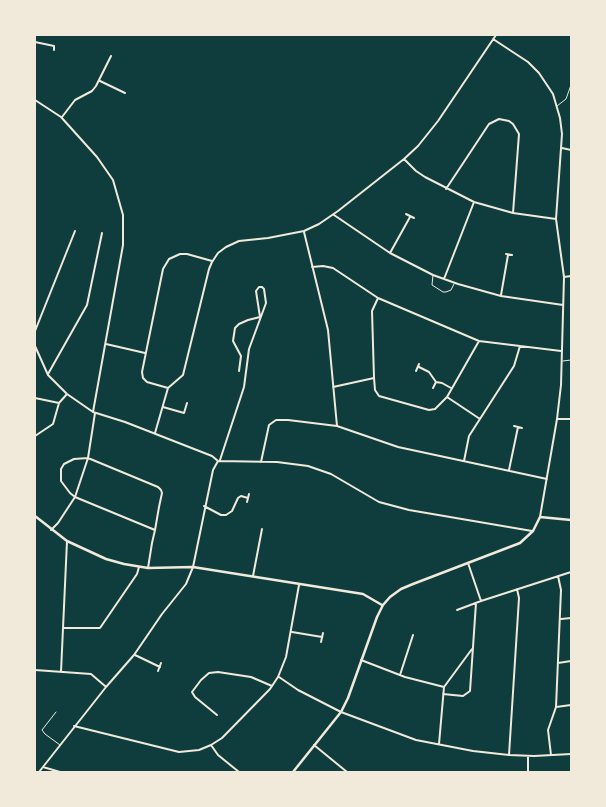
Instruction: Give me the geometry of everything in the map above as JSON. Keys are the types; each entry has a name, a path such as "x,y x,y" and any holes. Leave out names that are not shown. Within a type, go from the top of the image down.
{"street":[{"path":"155,433 168,388 183,375 212,262 218,253 226,246 239,241 304,232 334,214 418,146 438,121 496,35"},
{"path":"293,772 341,712 348,698 376,617 383,605 401,589 520,543 533,532 540,517 557,418 562,361 564,277 556,219 562,134 553,94 540,73 528,62 493,39"},
{"path":"35,42 54,46 54,50"},
{"path":"62,118 75,100 92,91 100,80 111,56"},
{"path":"104,60 108,62"},
{"path":"100,80 125,93"},
{"path":"35,100 62,118 104,166 112,180 123,215 123,245 94,412 88,458 75,497 58,523 51,530"},
{"path":"446,189 488,124 499,120 509,121 513,124 518,134 513,213"},
{"path":"562,148 571,150"},
{"path":"404,159 416,171 446,189 474,202 513,213 556,219"},
{"path":"444,279 474,202"},
{"path":"334,214 390,253 433,275 501,296 563,305"},
{"path":"406,214 414,218"},
{"path":"390,253 410,217"},
{"path":"35,331 75,231"},
{"path":"304,232 328,330 337,426"},
{"path":"48,375 87,304 102,233"},
{"path":"168,388 147,382 143,378 142,372 165,264 174,256 180,254 187,254 212,262"},
{"path":"501,296 508,255"},
{"path":"312,267 323,266 333,268 378,298 479,341 562,351"},
{"path":"564,277 571,276"},
{"path":"39,772 74,726 134,655 162,614 186,584 193,567 204,506 213,470 219,461 244,387 249,350 266,303 262,287 259,287 256,291 260,317"},
{"path":"378,298 372,311 374,378 375,390 379,396 428,410 435,409 446,397 479,341"},
{"path":"238,371 241,356 232,341 237,326 248,320 260,317"},
{"path":"106,344 146,353"},
{"path":"35,346 48,375 67,394 94,412 155,433 212,456 219,461 290,464 319,469 331,474 374,500 409,510 533,532"},
{"path":"464,461 469,436 514,366 520,346"},
{"path":"416,371 419,368 419,364"},
{"path":"419,368 429,372 436,382 451,388"},
{"path":"333,387 374,378"},
{"path":"433,388 436,382"},
{"path":"35,436 53,424 59,404 67,394"},
{"path":"446,397 480,419"},
{"path":"35,398 59,404"},
{"path":"163,407 184,413 187,403"},
{"path":"557,418 571,419"},
{"path":"261,462 268,429 272,422 288,420 337,426 398,447 547,479"},
{"path":"514,426 522,428"},
{"path":"508,470 518,427"},
{"path":"148,568 155,530 161,490 158,487 88,458 69,461 64,464 61,469 61,481 75,497 155,530"},
{"path":"247,502 249,494"},
{"path":"204,506 221,515 226,515 232,511 238,498 241,496 248,498"},
{"path":"35,516 67,541 106,559 148,568 193,567 363,594 383,605"},
{"path":"540,517 571,520"},
{"path":"252,576 262,529"},
{"path":"61,672 67,541"},
{"path":"468,563 481,601"},
{"path":"64,628 100,628 137,574 139,567"},
{"path":"457,610 571,572"},
{"path":"551,755 549,727 556,707 560,619 561,587 558,576"},
{"path":"74,726 179,752 199,750 212,745 222,738 272,686 278,677 286,657 299,584"},
{"path":"509,754 519,598 517,590"},
{"path":"443,694 463,696 470,691 476,603"},
{"path":"461,609 463,615"},
{"path":"560,619 571,618"},
{"path":"291,631 322,637"},
{"path":"321,642 322,633"},
{"path":"400,675 414,635"},
{"path":"439,745 444,687 472,649"},
{"path":"134,655 161,665 158,670"},
{"path":"361,660 400,675 444,687"},
{"path":"558,663 571,661"},
{"path":"35,670 91,674 106,687"},
{"path":"217,715 195,697 192,692 209,673 218,672 251,677 272,686"},
{"path":"278,677 298,690 341,712 398,735 473,752 528,756 571,754"},
{"path":"556,707 571,705"},
{"path":"212,745 218,755 239,772"},
{"path":"314,745 347,772"},
{"path":"528,756 528,772"},
{"path":"43,767 60,772"}],"lane":[{"path":"557,106 566,99 571,85"},
{"path":"433,275 432,285 443,292 451,290 455,283"},
{"path":"562,361 571,360"},
{"path":"56,712 42,730 60,745"}]}
